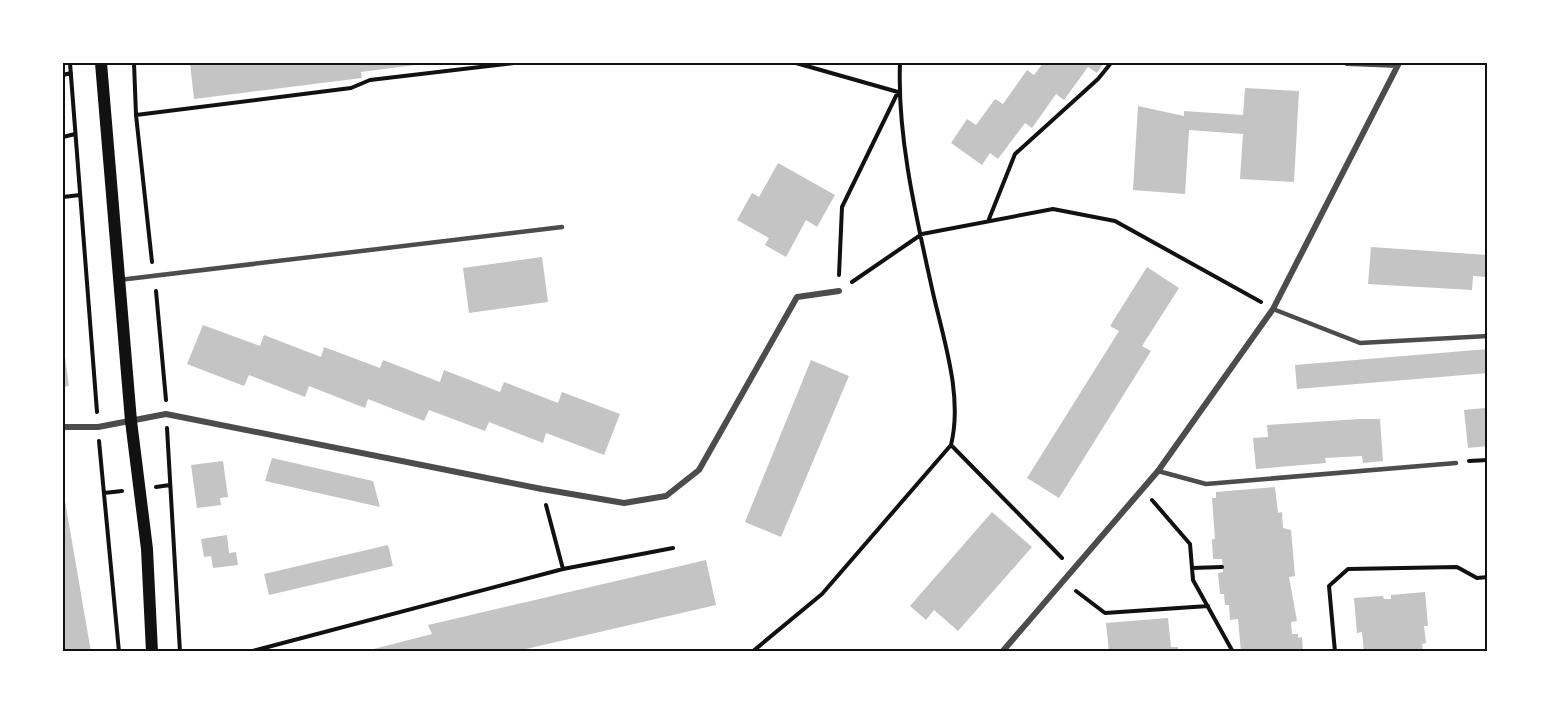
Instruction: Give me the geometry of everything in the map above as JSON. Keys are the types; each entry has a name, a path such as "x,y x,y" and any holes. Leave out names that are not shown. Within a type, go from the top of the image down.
{"main road":[{"path":"101,63 131,421 147,549 153,652"}],"street":[{"path":"1002,652 1158,471 1273,309 1399,64 1347,63"},
{"path":"63,427 98,427 166,414 542,489 624,503 666,496 699,470 797,297 839,291"}],"lane":[{"path":"119,280 562,227"},
{"path":"1273,309 1360,343 1488,336"},
{"path":"1158,471 1206,484 1456,463"}],"path":[{"path":"70,63 98,427 119,652"},
{"path":"134,63 136,115 154,276 166,414 180,652"},
{"path":"136,115 351,88 370,80 514,63"},
{"path":"796,63 898,92"},
{"path":"752,652 822,594 951,446 956,423 951,380 903,142 898,92 900,63"},
{"path":"988,219 1015,153 1098,79 1111,63"},
{"path":"63,75 71,74"},
{"path":"839,291 842,207 898,92"},
{"path":"63,137 75,134"},
{"path":"63,197 80,195"},
{"path":"839,291 922,234 988,219 1053,208 1115,221 1273,309"},
{"path":"951,446 1073,570"},
{"path":"542,489 563,568"},
{"path":"1142,489 1190,544 1193,580 1233,652"},
{"path":"249,652 563,568 673,548"},
{"path":"1192,568 1222,567"},
{"path":"1335,652 1329,586 1348,569 1457,567 1477,578 1488,577"},
{"path":"1063,581 1105,614 1208,606"}],"building":[{"path":"190,63 423,64 361,72 362,78 194,99"},
{"path":"1043,63 1104,63 1097,73 1088,67 1064,100 1056,94 1032,128 1025,123 998,159 990,153 982,165 951,143 967,119 976,125 995,99 1003,104 1027,70 1034,75"},
{"path":"1245,88 1299,91 1294,182 1240,179 1243,134 1189,130 1185,194 1133,190 1138,106 1184,116 1184,111 1243,115"},
{"path":"778,163 835,195 817,227 806,220 786,257 765,245 769,238 737,220 752,193 759,197"},
{"path":"1371,247 1488,255 1488,277 1473,276 1472,290 1368,284"},
{"path":"542,257 548,302 469,313 463,268"},
{"path":"1147,267 1179,288 1142,346 1151,351 1059,498 1027,478 1119,331 1110,326"},
{"path":"203,325 260,346 264,335 321,357 324,347 380,368 383,360 440,382 444,370 500,392 504,382 558,403 562,392 620,414 604,455 546,433 543,443 489,422 485,431 429,410 424,421 368,399 365,408 309,386 305,397 249,375 244,386 187,364"},
{"path":"63,343 69,386 63,387"},
{"path":"1488,349 1488,373 1297,389 1295,365"},
{"path":"811,360 849,376 781,537 745,522"},
{"path":"1488,408 1488,446 1468,448 1464,410"},
{"path":"1380,419 1383,461 1363,463 1362,456 1325,458 1326,463 1256,469 1253,438 1268,437 1267,425"},
{"path":"272,458 373,481 380,507 265,481"},
{"path":"223,461 228,497 220,498 221,505 197,508 191,465"},
{"path":"1275,487 1278,513 1282,512 1283,528 1291,530 1295,576 1289,577 1297,621 1291,622 1292,634 1298,634 1298,638 1302,637 1303,651 1241,652 1238,619 1230,620 1229,605 1225,605 1224,594 1220,594 1218,573 1223,572 1222,559 1213,559 1212,539 1215,539 1212,498 1216,498 1216,492"},
{"path":"64,495 91,652 63,652"},
{"path":"992,512 1032,547 958,631 934,610 926,620 910,606"},
{"path":"227,535 229,553 236,552 238,565 213,568 211,556 204,557 201,539"},
{"path":"388,545 393,566 269,595 264,574"},
{"path":"706,560 716,605 513,652 362,652 432,634 428,625"},
{"path":"1425,592 1428,626 1424,626 1426,643 1422,644 1423,652 1364,652 1362,632 1357,633 1354,598 1383,596 1384,599 1391,599 1391,595"},
{"path":"1168,618 1171,647 1178,647 1178,652 1109,652 1106,623"}]}
